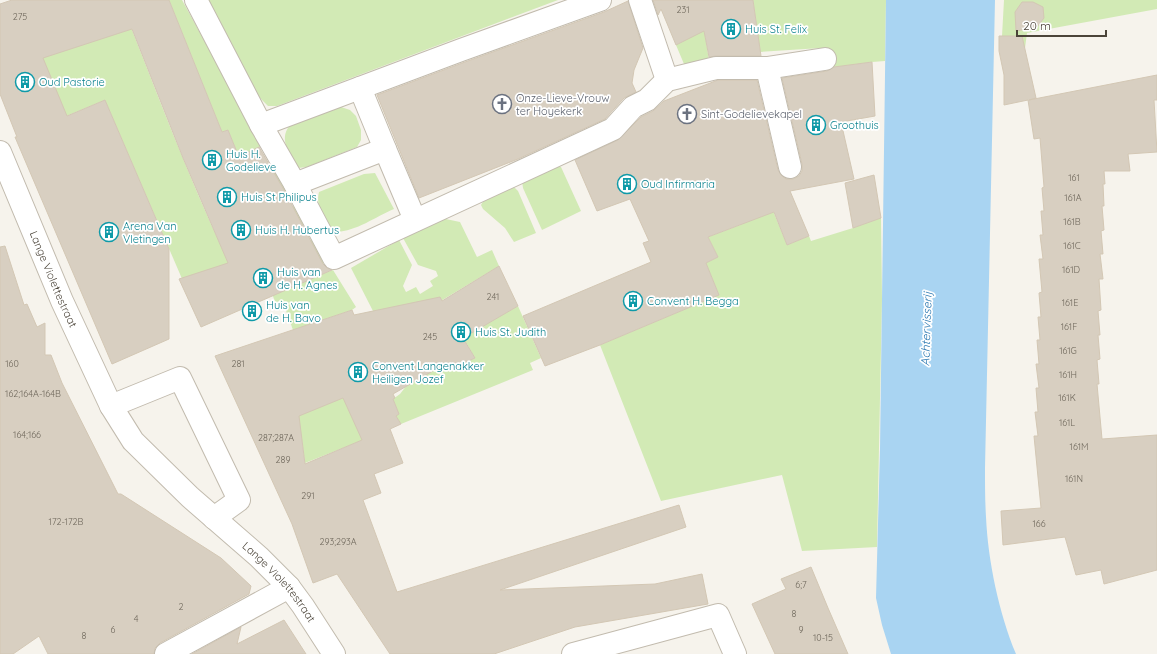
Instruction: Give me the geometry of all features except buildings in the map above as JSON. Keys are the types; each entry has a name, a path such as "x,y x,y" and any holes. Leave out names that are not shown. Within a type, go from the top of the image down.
{"street":[{"path":"196,0 261,125 295,184 334,258 613,129 633,107 647,100 667,80 716,68 766,68 825,59"},
{"path":"261,125 600,0"},
{"path":"640,0 667,80"},
{"path":"766,68 790,167"},
{"path":"360,88 414,220"},
{"path":"295,184 385,149"},
{"name":"Lange Violettestraat","path":"0,152 62,300 110,406 133,441 190,497 259,557 289,587 304,606 334,654"},
{"path":"110,406 180,378 238,500 214,518"},
{"path":"166,654 289,587"},
{"path":"573,654 718,615 735,654"}],"green space":[{"path":"169,0 182,0 262,146 251,151 259,170 273,164 288,192 258,204 228,130 222,132"},
{"path":"208,0 558,0 277,106 268,106 259,97"},
{"path":"753,0 886,0 885,61 832,68 821,48 760,52"},
{"path":"1004,0 1157,0 1157,9 1027,33 1025,48 1002,36"},
{"path":"700,5 709,60 684,64 676,45 683,41"},
{"path":"125,12 188,170 229,263 186,288 105,100 59,119 41,53"},
{"path":"341,107 350,110 356,116 361,130 361,140 357,147 307,167 298,168 286,146 285,134 288,128 292,123"},
{"path":"556,165 561,167 581,211 542,230 523,188 522,181"},
{"path":"755,167 787,245 809,236 811,241 853,228 881,217 882,299 877,547 802,551 782,475 661,501 600,345 719,295 706,263 718,257 708,237 740,225"},
{"path":"375,173 394,209 359,226 336,232 328,224 322,214 318,203 319,192 364,174"},
{"path":"512,185 518,191 536,233 514,242 505,228 483,209 481,205 484,200"},
{"path":"296,205 306,224 296,228 298,245 315,239 327,262 310,268 314,277 333,270 356,307 352,310 293,330 284,305 277,307 268,283 281,212"},
{"path":"441,218 460,222 477,257 492,250 499,266 434,305 437,310 403,328 406,333 376,352 361,314 373,311 351,268 399,240 412,265 403,286 406,292 416,287 420,294 433,286 430,281 438,276 436,271 418,265 403,238"},
{"path":"518,306 541,358 530,363 533,370 401,424 396,416 399,414 393,399 400,394 407,385 443,351 451,369 475,358 467,344 458,340"},
{"path":"328,365 368,438 305,463 302,440 293,418"}],"water":[{"name":"Achtervisserij","path":"886,0 995,0 985,505 989,551 995,587 1004,621 1016,654 891,654 876,598 880,449"}],"place":[{"name":"Huis St. Felix","path":"731,29"},
{"name":"Oud Pastorie","path":"25,82"},
{"name":"Onze-Lieve-Vrouw ter Hoyekerk","path":"502,104"},
{"name":"Sint-Godelievekapel","path":"687,114"},
{"name":"Groothuis","path":"816,125"},
{"name":"Huis H. Godelieve","path":"212,160"},
{"name":"Oud Infirmaria","path":"627,184"},
{"name":"Huis St Philipus","path":"227,197"},
{"name":"Huis H. Hubertus","path":"241,230"},
{"name":"Arena Van Vletingen","path":"109,232"},
{"name":"Huis van de H. Agnes","path":"263,278"},
{"name":"Convent H. Begga","path":"633,301"},
{"name":"Huis van de H. Bavo","path":"252,311"},
{"name":"Huis St. Judith","path":"461,332"},
{"name":"Convent Langenakker Heiligen Jozef","path":"358,372"}]}
